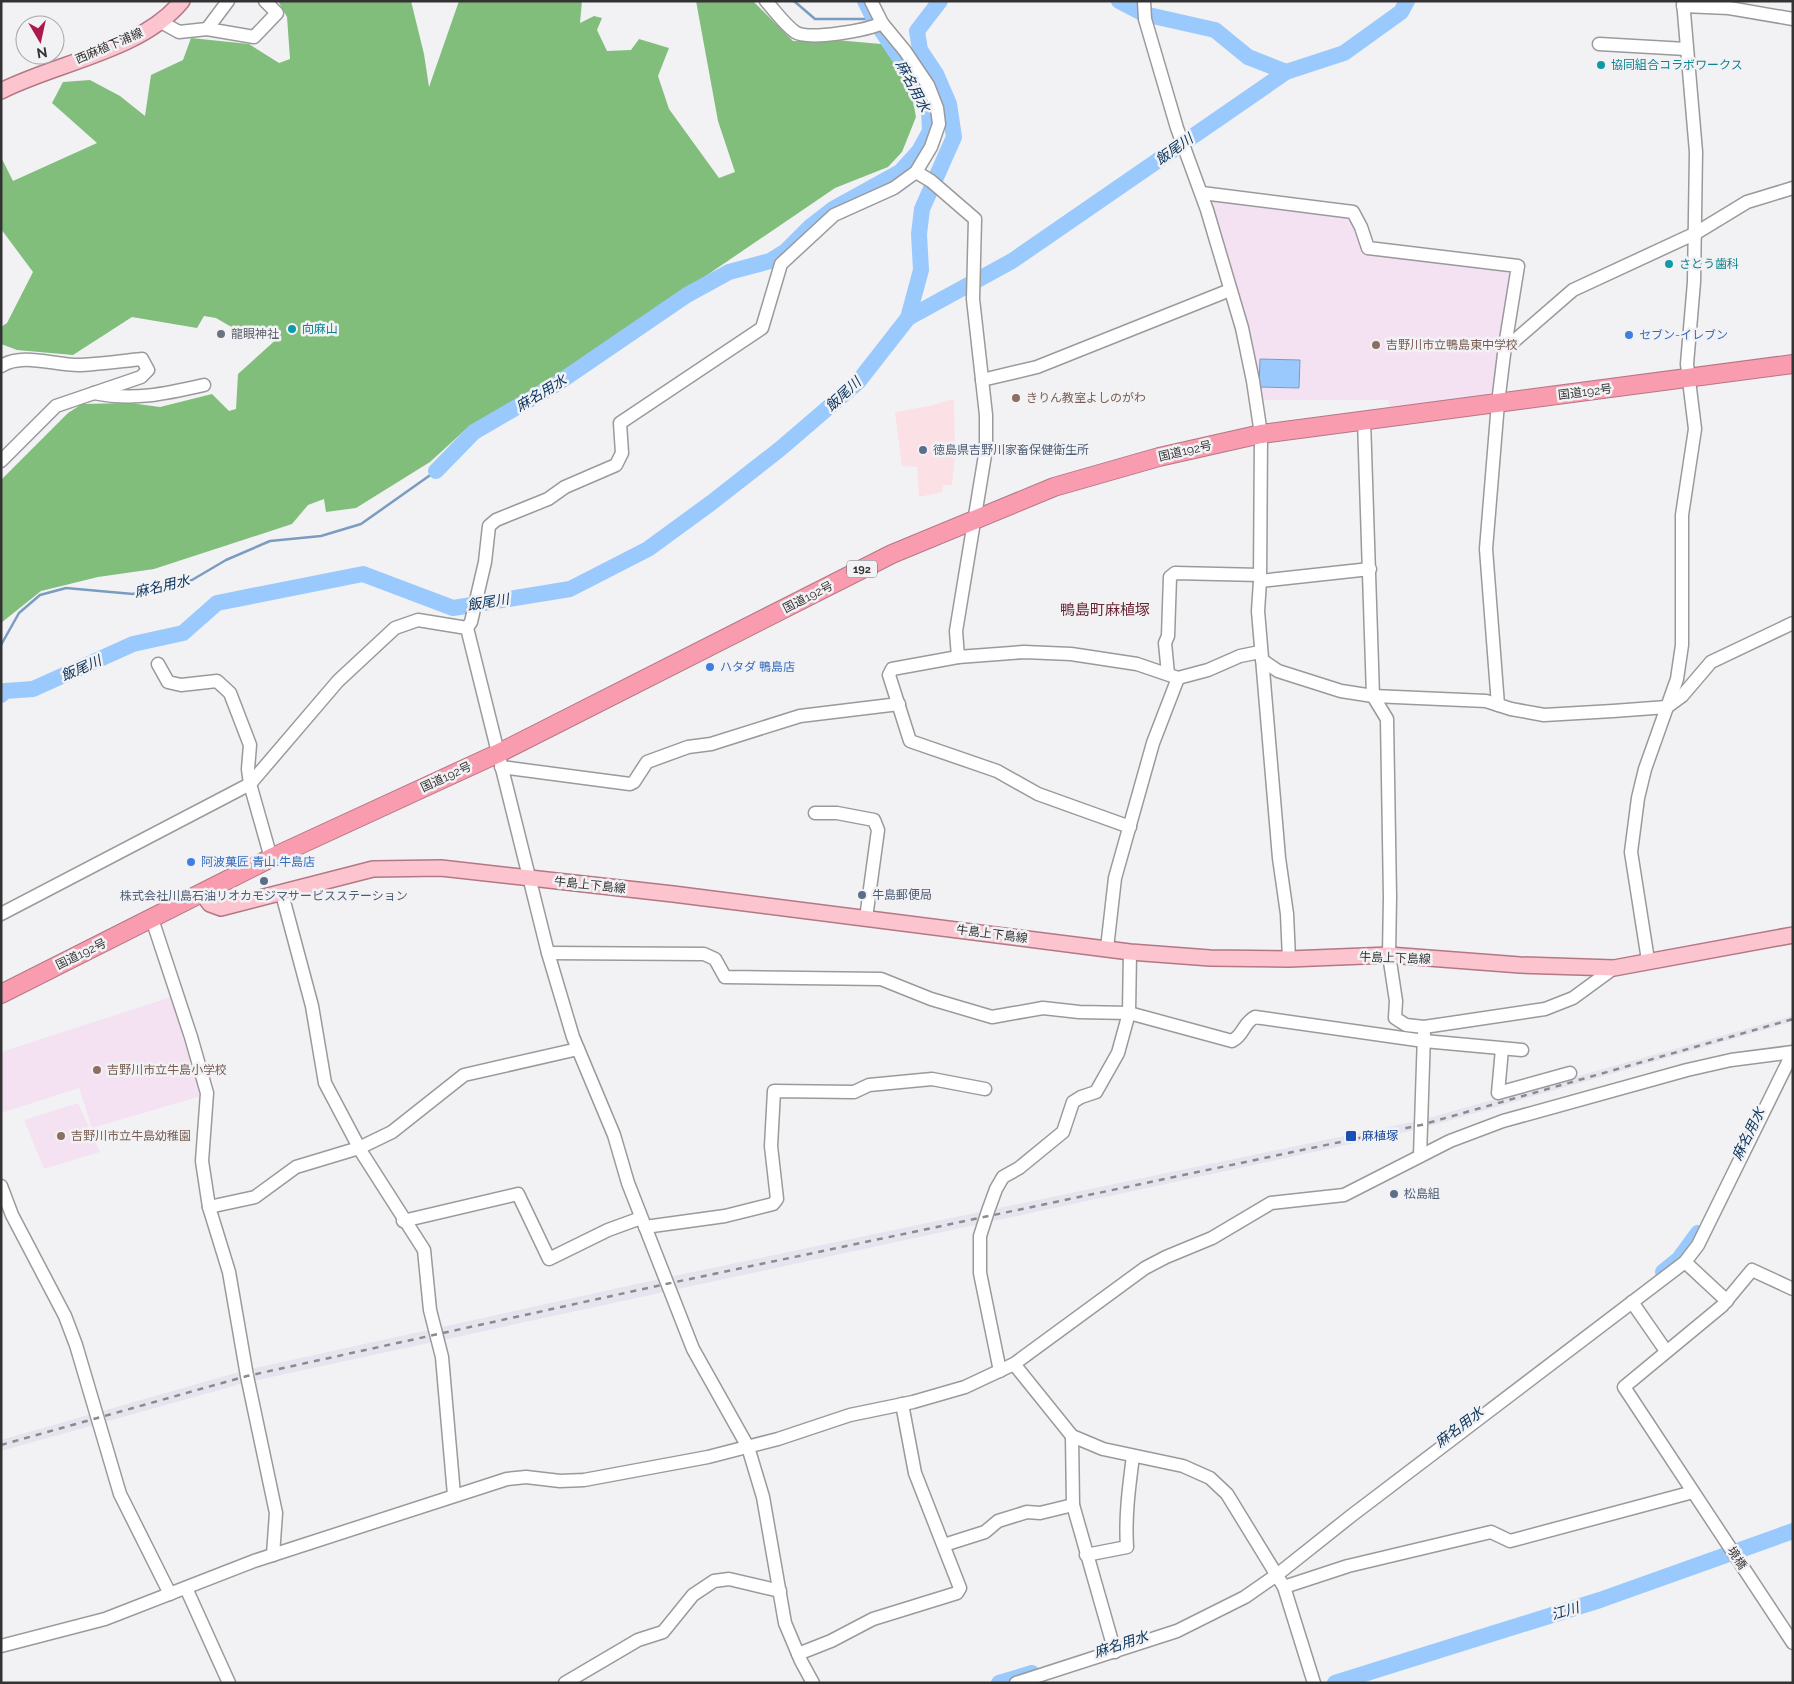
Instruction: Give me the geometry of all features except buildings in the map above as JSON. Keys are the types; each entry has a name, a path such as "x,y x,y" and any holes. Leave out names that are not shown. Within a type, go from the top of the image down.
{"highway":[{"name":"国道192号","path":"1,994 271,858 500,760 892,554 1054,487 1159,457 1261,434 1793,364"}],"main road":[{"name":"西麻植下浦線","path":"1,91 40,73 126,42 161,22 182,1"},
{"name":"牛島上下島線","path":"202,893 210,904 221,908 282,894 373,869 441,868 866,918 1130,952 1210,958 1289,959 1389,955 1520,965 1614,968 1648,960 1793,935"}],"street":[{"path":"207,29 228,1"},
{"path":"161,22 179,32 207,29 254,37 277,13 265,1"},
{"path":"766,1 796,33 812,35 878,24"},
{"path":"813,1683 798,1654 786,1624 763,1497 748,1448 693,1349 643,1222 614,1134 578,1049 548,953 469,625 484,567 489,526 496,520 548,499 565,487 616,465 622,453 620,423 762,328 781,264 834,215 894,188 916,172 931,147 939,124 937,108 928,84 905,51 878,24 871,1"},
{"path":"1648,960 1630,852 1638,798 1645,769 1677,679 1682,646 1682,515 1695,429 1687,364 1696,233 1696,152 1683,4 1729,5 1793,19"},
{"path":"1145,9 1178,128 1187,157 1202,193 1242,328 1261,434 1258,611 1279,858 1287,914 1289,959"},
{"path":"1599,44 1686,49"},
{"path":"916,172 934,183 975,219 973,299 986,415 986,449 956,631 958,657"},
{"path":"1505,346 1513,342 1572,290 1696,233 1747,202 1793,188"},
{"path":"1202,193 1353,212 1361,227 1368,248 1518,266 1498,403 1486,549 1498,705"},
{"path":"982,380 1036,367 1062,358 1230,290"},
{"path":"1,366 10,361 42,361 79,365 142,358 148,370 141,377 56,406 1,461"},
{"path":"94,393 118,398 147,396 204,385"},
{"path":"1364,420 1373,696 1387,719 1389,955 1396,1001 1395,1018 1406,1025 1424,1027 1545,1010 1573,998 1614,968"},
{"path":"1107,948 1115,878 1173,676 1165,643 1168,636 1170,577 1175,573 1260,578 1370,569"},
{"path":"1,914 250,784 338,681 395,628 418,620 469,625"},
{"path":"1130,827 1038,794 997,771 910,741 890,675 892,669 958,657 1024,652 1071,654 1137,664 1173,676 1208,670 1240,656 1261,656 1278,671 1341,691 1373,696 1486,701 1544,715 1666,707 1682,696 1711,662 1793,624"},
{"path":"158,664 168,682 180,685 217,681 230,693 250,745 248,769 250,784 271,858"},
{"path":"500,760 630,784 634,782 647,762 688,747 711,744 800,716 898,704"},
{"path":"815,813 837,813 874,820 878,830 866,918"},
{"path":"282,894 312,1006 325,1083 360,1148 404,1221 424,1250 430,1310 442,1357 454,1495"},
{"path":"152,919 191,1037 206,1093 202,1161 209,1207 229,1272 247,1376 276,1513 273,1555"},
{"path":"1000,1371 980,1273 980,1236 996,1189 1004,1177 1019,1168 1063,1132 1073,1102 1081,1096 1096,1092 1118,1053 1129,1014 1130,952"},
{"path":"548,953 704,954 715,959 725,977 880,979 931,999 992,1017 1043,1008 1129,1014 1232,1041 1241,1036 1248,1020 1254,1017 1424,1041 1522,1050"},
{"path":"1420,1156 1424,1027"},
{"path":"209,1207 255,1197 296,1167 360,1148 392,1132 464,1075 578,1049"},
{"path":"1502,1049 1498,1093 1570,1073"},
{"path":"1,1646 105,1619 273,1555 403,1515 454,1495 508,1479 526,1477 560,1481 584,1480 748,1448 850,1415 902,1404 965,1387 1014,1364 1145,1268 1212,1238 1271,1203 1344,1195 1450,1141 1503,1121 1687,1070 1731,1060 1788,1052"},
{"path":"1016,1683 1113,1648 1206,1619 1245,1597 1275,1570 1350,1516 1685,1262 1698,1246 1788,1052"},
{"path":"404,1221 518,1194 549,1259 608,1230 643,1222 725,1216 773,1204 777,1199 771,1146 774,1091 854,1092 869,1084 932,1079 986,1089"},
{"path":"1,1186 12,1215 65,1316 76,1345 120,1494 170,1594"},
{"path":"1685,1262 1727,1301"},
{"path":"1632,1302 1666,1351 1727,1301 1752,1270 1793,1288"},
{"name":"境橋","path":"1666,1351 1624,1387 1793,1644"},
{"path":"1014,1364 1072,1436 1103,1449 1184,1466 1210,1478 1227,1494 1284,1587 1314,1683"},
{"path":"798,1654 831,1641 873,1619 957,1594 960,1588 915,1473 902,1404"},
{"path":"1072,1436 1073,1505 1113,1648"},
{"path":"1086,1555 1128,1547 1127,1496 1134,1456"},
{"path":"1284,1587 1348,1566 1491,1532 1510,1541 1693,1492"},
{"path":"944,1545 985,1532 998,1521 1027,1512 1040,1513 1073,1505"},
{"path":"565,1683 638,1640 663,1632 693,1595 714,1581 729,1579 780,1591"},
{"path":"186,1588 230,1683"}],"shaded area":[{"name":"吉野川市立鴨島東中学校","path":"1209,198 1347,216 1355,227 1363,254 1505,269 1511,277 1498,389 1484,395 1390,407 1388,400 1260,400"},
{"path":"954,399 955,455 952,485 943,485 942,492 919,497 917,467 902,466 895,412"},
{"name":"吉野川市立牛島小学校","path":"171,997 201,1096 92,1128 79,1088 1,1113 1,1052"},
{"path":"1792,1016 1792,1022 1420,1129 248,1382 1,1451 1,1440 246,1370 664,1278 1421,1120"},
{"name":"吉野川市立牛島幼稚園","path":"78,1103 100,1152 44,1169 24,1120"}],"green space":[{"path":"278,1 411,1 424,54 429,87 459,1 582,1 580,23 594,16 602,18 597,30 607,51 631,50 639,39 669,48 658,76 669,109 719,178 735,172 718,121 696,1 753,1 793,41 836,40 881,44 910,85 916,117 902,152 888,167 835,188 566,371 465,430 430,462 356,508 326,512 324,499 308,505 292,524 154,569 98,577 41,591 1,623 1,480 68,413 82,404 130,403 160,407 212,394 229,411 236,409 238,374 280,336 240,332 216,318 204,316 197,328 132,317 73,355 17,350 1,344 1,327 7,323 33,272 1,229 1,157 13,181 97,143 52,103 63,82 90,80 120,96 145,116 151,75 183,60 191,38 249,44 279,63 290,59 287,17"}],"water":[{"path":"1260,359 1300,360 1299,388 1259,387"}],"waterway":[{"path":"794,1 815,19 874,19"},
{"name":"麻名用水","path":"436,471 474,432 558,383 687,295 729,272 770,261 786,251 811,226 833,209 900,172 919,151 930,131 929,110 915,81 874,19 865,1"},
{"name":"飯尾川","path":"1,695 5,691 33,689 133,644 183,633 217,603 363,574 453,608 570,589 648,549 711,503 780,449 858,382 908,318 921,270 919,234 922,209 954,137 949,104 936,74 920,50 917,31 940,1"},
{"name":"飯尾川","path":"1119,1 1144,14 1215,30 1248,57 1286,72"},
{"name":"飯尾川","path":"908,318 1012,261 1286,72 1344,53 1401,12 1407,1"},
{"name":"麻名用水","path":"1,645 19,613 40,595 66,588 133,594 162,585 192,580 226,560 270,541 321,536 361,524 436,471"},
{"name":"麻名用水","path":"1663,1272 1679,1259 1698,1233"},
{"name":"江川","path":"1335,1683 1600,1600 1793,1531"},
{"name":"麻名用水","path":"999,1683 1032,1673"}],"railway":[{"path":"1,1445 247,1376 666,1284 1421,1125 1793,1019"}],"place":[{"name":"協同組合コラボワークス","path":"1601,65"},
{"name":"さとう歯科","path":"1669,264"},
{"name":"向麻山","path":"292,329"},
{"name":"龍眼神社","path":"221,334"},
{"name":"セブン-イレブン","path":"1629,335"},
{"name":"吉野川市立鴨島東中学校","path":"1376,345"},
{"name":"きりん教室よしのがわ","path":"1016,398"},
{"name":"徳島県吉野川家畜保健衛生所","path":"923,450"},
{"name":"ハタダ 鴨島店","path":"710,667"},
{"name":"阿波菓匠 青山 牛島店","path":"191,862"},
{"name":"株式会社川島石油リオカモジマサービスステーション","path":"264,881"},
{"name":"牛島郵便局","path":"862,895"},
{"name":"吉野川市立牛島小学校","path":"97,1070"},
{"name":"吉野川市立牛島幼稚園","path":"61,1136"},
{"name":"麻植塚","path":"1351,1136"},
{"name":"松島組","path":"1394,1194"}],"district":[{"name":"鴨島町麻植塚","path":"1105,610"}]}
